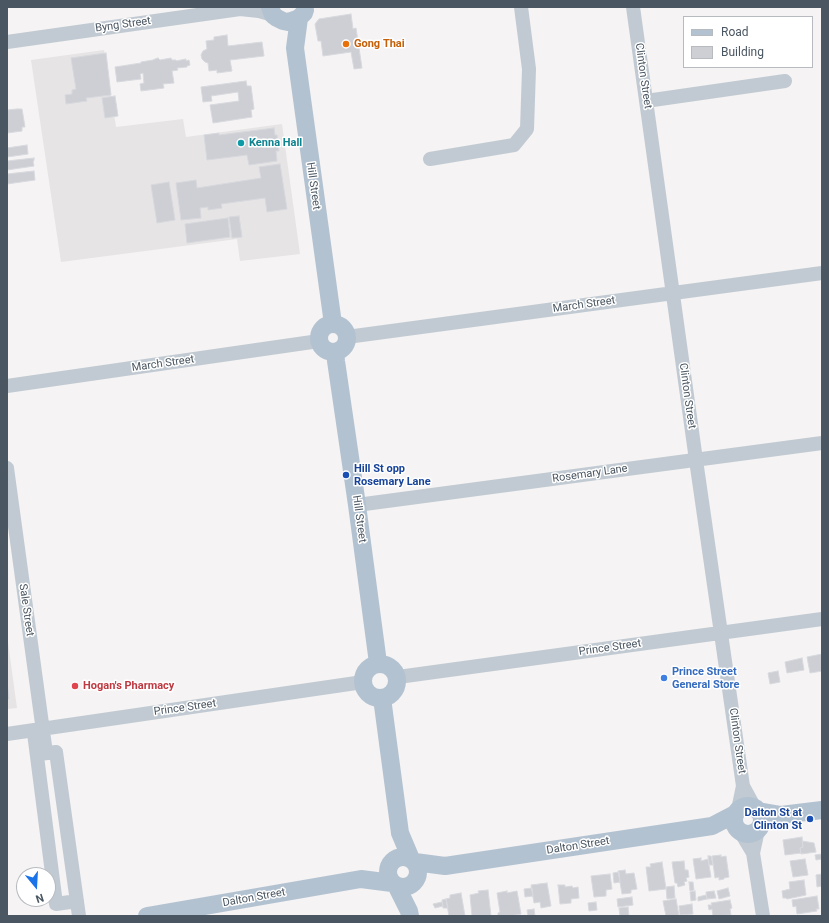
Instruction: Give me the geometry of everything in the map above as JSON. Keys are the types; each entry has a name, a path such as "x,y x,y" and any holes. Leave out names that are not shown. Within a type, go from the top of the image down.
{"main road":[{"name":"Hill Street","path":"292,12 295,48 333,324"},
{"path":"333,324 343,328 347,337 344,347 335,352 330,352 321,346 319,336 320,331 328,325 333,324"},
{"name":"Hill Street","path":"335,352 378,664"},
{"path":"378,664 391,666 398,678 394,691 389,696 382,698 369,694 365,689 363,682 367,670 378,664"},
{"path":"382,698 400,833 414,871 409,913"},
{"name":"Dalton Street","path":"414,871 822,810"},
{"path":"392,863 400,833"},
{"path":"409,913 388,874 388,869 398,858 403,857 414,871"},
{"name":"Dalton Street","path":"147,916 361,879 392,863"},
{"path":"394,884 401,887 410,886 414,871"},
{"name":"Dalton Street","path":"361,879 394,884"}],"street":[{"path":"430,159 514,145 527,129 529,69 520,7"},
{"name":"Clinton Street","path":"633,7 696,460 763,916"},
{"name":"Byng Street","path":"7,42 242,8 259,11 292,12"},
{"path":"646,101 785,81"},
{"name":"March Street","path":"347,337 822,274"},
{"name":"March Street","path":"7,386 319,342"},
{"name":"Rosemary Lane","path":"357,505 822,443"},
{"name":"Sale Street","path":"7,468 41,754 56,904 69,906"},
{"name":"Prince Street","path":"398,678 822,619"},
{"name":"Prince Street","path":"7,734 363,682"},
{"path":"41,754 56,752 69,906 79,916"}],"shaded area":[{"path":"104,50 116,127 183,119 186,137 282,124 300,254 240,261 237,239 61,262 31,60"},
{"path":"7,635 17,708 7,709"}],"building":[{"path":"351,14 353,29 356,28 362,68 354,69 351,52 323,56 321,41 318,41 315,24 319,19"},
{"path":"227,35 228,46 262,42 264,56 230,60 232,71 217,73 217,70 209,71 208,63 202,59 201,55 203,51 207,49 206,41 214,40 214,37"},
{"path":"106,53 111,95 86,98 87,101 66,104 65,95 72,94 72,90 76,89 71,58"},
{"path":"158,58 160,60 171,58 172,60 176,61 186,59 186,61 189,60 190,65 187,67 177,68 178,70 172,71 174,83 163,84 164,88 141,91 140,84 144,83 143,73 140,74 141,79 117,82 115,67 141,63"},
{"path":"246,81 247,86 251,86 254,109 251,110 252,117 213,123 210,105 239,101 238,92 211,96 212,101 203,102 201,87"},
{"path":"115,96 118,116 105,118 102,98"},
{"path":"22,109 25,127 22,127 22,131 7,133 7,110"},
{"name":"Kenna Hall","path":"274,128 275,135 277,135 279,151 276,151 277,161 249,165 247,155 207,160 204,135 219,133 219,135"},
{"path":"27,145 28,154 7,157 7,148"},
{"path":"34,158 34,166 7,170 7,161"},
{"path":"280,164 287,209 267,212 265,198 221,204 222,208 208,210 208,207 200,208 201,218 181,220 176,183 196,180 197,188 261,178 259,167"},
{"path":"34,171 35,180 7,184 7,174"},
{"path":"169,182 175,220 157,223 151,185"},
{"path":"239,216 242,237 232,238 229,217"},
{"path":"228,218 230,237 187,243 185,224"},
{"path":"822,654 822,671 810,673 807,657"},
{"path":"802,658 804,670 787,673 785,662"},
{"path":"778,671 780,682 770,684 768,673"},
{"path":"7,682 9,699 7,699"},
{"path":"802,837 803,847 800,848 801,853 785,855 783,840"},
{"path":"802,841 814,843 816,852 801,854 800,848 803,847"},
{"path":"822,854 822,859 816,860 815,855"},
{"path":"721,855 721,857 726,856 729,877 719,880 719,877 715,878 712,856"},
{"path":"708,856 711,856 713,865 709,865"},
{"path":"701,858 701,861 708,859 711,877 696,879 693,859"},
{"path":"805,859 808,875 793,877 790,861"},
{"path":"684,861 685,870 688,870 689,877 686,878 687,881 684,882 685,885 678,887 677,883 675,883 672,862"},
{"path":"662,862 666,889 649,891 646,867 651,867 650,864"},
{"path":"625,870 626,874 634,873 637,889 631,890 631,893 622,894 618,871"},
{"path":"619,872 620,882 614,883 613,873"},
{"path":"610,874 612,889 606,890 606,896 594,897 591,876"},
{"path":"822,874 822,886 817,887 816,875"},
{"path":"804,880 806,895 787,899 783,898 782,891 790,889 789,882"},
{"path":"689,882 693,882 694,890 690,891"},
{"path":"547,883 551,906 541,908 540,902 534,903 531,885"},
{"path":"558,885 565,885 565,887 572,886 573,888 578,887 579,898 571,899 571,903 560,904"},
{"path":"674,886 675,898 667,899 666,887"},
{"path":"532,888 533,896 525,897 524,889"},
{"path":"728,888 730,896 719,899 717,891"},
{"path":"488,890 491,916 472,916 470,895 479,893 478,891"},
{"path":"507,891 507,893 517,891 521,914 498,916 498,913 500,912 497,893"},
{"path":"695,891 696,900 691,901 690,892"},
{"path":"714,891 716,898 707,899 706,892"},
{"path":"461,893 465,916 449,916 446,899 450,898 450,895"},
{"path":"706,895 707,899 698,901 698,897"},
{"path":"817,896 819,909 816,909 817,911 797,914 796,906 793,907 792,900"},
{"path":"632,897 633,905 618,907 617,899"},
{"path":"446,899 448,908 443,908 442,900"},
{"path":"676,899 679,916 666,916 663,901"},
{"path":"730,900 732,908 730,909 731,915 713,916 712,909 709,910 708,905 712,905 711,903"},
{"path":"442,902 443,906 435,908 433,904"},
{"path":"596,902 597,910 589,911 588,903"},
{"path":"692,904 693,914 680,915 679,906"},
{"path":"628,907 629,916 620,916 619,908"},
{"path":"534,909 535,916 528,916 527,910"}],"place":[{"name":"Gong Thai","path":"346,44"},
{"name":"Kenna Hall","path":"241,143"},
{"name":"Hill St opp Rosemary Lane","path":"346,475"},
{"name":"Prince Street General Store","path":"664,678"},
{"name":"Hogan's Pharmacy","path":"75,686"},
{"name":"Dalton St at Clinton St","path":"810,819"}]}
